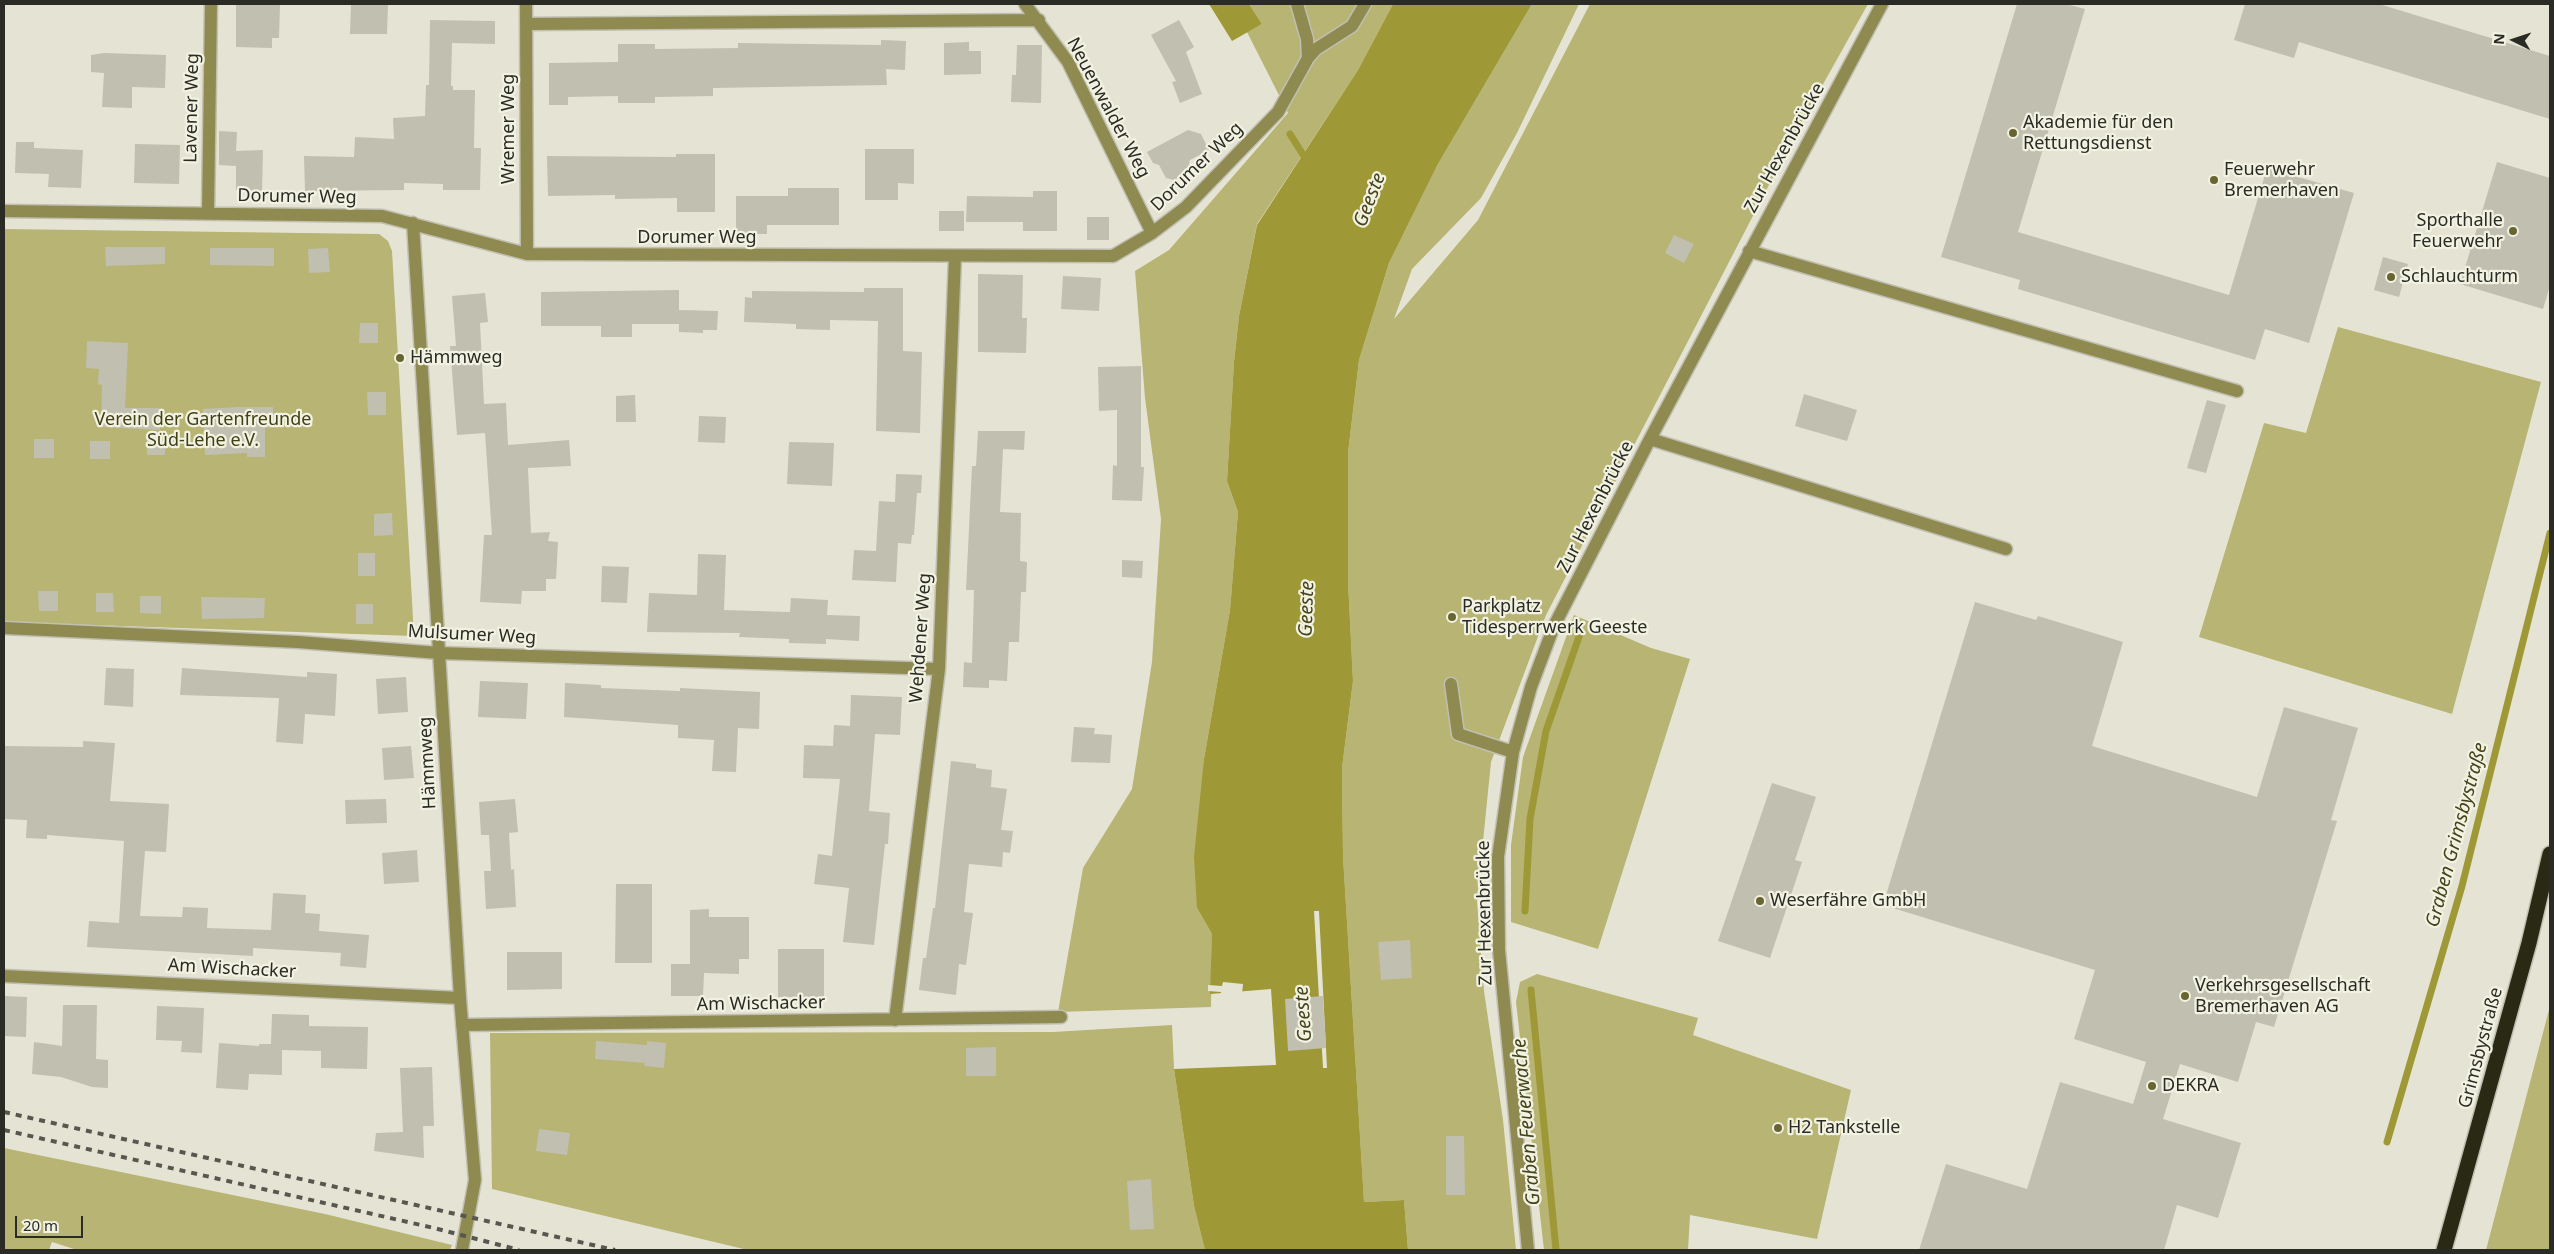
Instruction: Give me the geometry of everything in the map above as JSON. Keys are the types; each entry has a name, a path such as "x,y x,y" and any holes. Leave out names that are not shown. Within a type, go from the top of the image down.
{"highway":[{"name":"Grimsbystraße","path":"2444,1250 2526,952 2550,854"}],"street":[{"name":"Lavener Weg","path":"208,213 211,4"},
{"name":"Wremer Weg","path":"526,4 527,254"},
{"name":"Neuenwalder Weg","path":"1025,4 1068,62 1152,233"},
{"path":"1297,4 1307,39 1308,58"},
{"path":"1308,58 1316,49 1352,26 1365,4"},
{"name":"Zur Hexenbrücke","path":"1528,1250 1499,950 1498,857 1513,752 1531,688 1554,626 1749,251 1882,4"},
{"path":"526,24 1038,20"},
{"name":"Dorumer Weg","path":"4,211 382,216 527,254 955,257 1113,256 1152,233 1186,207 1278,112 1308,58"},
{"name":"Hämmweg","path":"413,223 460,998 476,1180 462,1250"},
{"path":"1749,251 2237,391"},
{"name":"Wehdener Weg","path":"895,1020 939,669 955,257"},
{"path":"1650,439 2006,549"},
{"name":"Mulsumer Weg","path":"4,628 298,642 439,653 939,669"},
{"path":"1451,684 1458,734 1513,752"},
{"name":"Am Wischacker","path":"4,976 460,998"},
{"name":"Am Wischacker","path":"462,1025 1061,1017"}],"green space":[{"path":"1249,4 1393,4 1358,70 1257,224 1239,316 1234,362 1227,481 1238,512 1230,610 1204,759 1197,908 1212,934 1211,1007 1058,1012 1083,868 1132,789 1152,662 1161,519 1145,398 1135,271 1169,250 1288,113 1247,32 1262,24"},
{"path":"1532,4 1579,4 1517,133 1481,198 1412,269 1394,319 1478,220 1590,4 1868,4 1799,127 1546,615 1491,762 1477,901 1484,991 1503,1120 1516,1250 1408,1250 1404,1200 1364,1202 1343,856 1342,768 1353,681 1348,581 1348,453 1359,360 1389,263 1438,164"},
{"name":"Verein der Gartenfreunde Süd-Lehe e.V.","path":"4,229 379,234 388,241 392,251 414,636 4,622"},
{"path":"2338,327 2541,382 2452,714 2199,637 2264,423 2306,433"},
{"path":"1574,615 1651,648 1690,659 1598,949 1511,922 1511,845 1523,757"},
{"path":"1537,974 1698,1018 1693,1035 1851,1090 1817,1239 1690,1215 1688,1250 1544,1250 1516,1002 1520,982"},
{"path":"2550,1006 2550,1250 2486,1250"},
{"path":"1172,1025 1174,1069 1194,1206 1205,1250 748,1250 492,1189 490,1033 1053,1032"},
{"path":"4,1148 325,1214 452,1245 450,1250 77,1250 52,1242 49,1250 4,1250"}],"water":[{"path":"1209,4 1249,4 1262,24 1232,41"},
{"name":"Geeste","path":"1393,4 1532,4 1438,164 1389,263 1359,360 1348,453 1348,581 1353,681 1342,768 1343,856 1364,1202 1404,1200 1408,1250 1205,1250 1194,1206 1174,1069 1276,1065 1271,989 1210,994 1212,934 1197,908 1194,857 1204,759 1230,610 1238,512 1227,481 1234,362 1239,316 1257,225 1358,70","holes":["1314,911 1319,911 1327,1068 1323,1068"]}],"pier":[{"path":"1223,982 1243,984 1242,994 1226,996 1221,995 1221,992 1208,991 1208,985 1222,986"}],"building":[{"path":"236,4 280,4 279,38 272,38 272,48 236,47"},
{"path":"351,4 388,4 387,34 350,34"},
{"path":"2017,4 2066,4 2085,9 2018,232 2229,295 2267,168 2354,193 2309,343 2265,329 2255,360 2018,289 2020,280 1941,257"},
{"path":"2245,4 2379,4 2550,56 2550,119 2299,42 2294,58 2234,40"},
{"path":"430,20 495,21 495,44 452,43 451,86 453,86 453,90 475,90 474,148 481,148 480,190 443,190 443,184 404,183 404,190 305,191 304,156 354,157 355,137 394,139 393,118 425,116 426,85 429,85"},
{"path":"1179,20 1194,47 1186,52 1202,94 1180,103 1172,82 1176,81 1151,35"},
{"path":"881,40 906,41 905,70 886,69 887,85 713,88 713,96 655,97 655,103 618,103 618,96 568,97 568,105 549,105 549,63 618,62 618,44 655,44 655,49 738,48 738,43 881,45"},
{"path":"969,42 969,51 981,51 981,74 944,75 944,43"},
{"path":"1017,45 1042,45 1041,103 1011,102 1012,75 1016,75"},
{"path":"104,53 166,55 165,88 132,87 132,108 102,107 104,73 91,72 91,55"},
{"path":"1188,130 1201,134 1209,150 1190,160 1186,174 1174,180 1166,178 1159,165 1153,163 1147,152"},
{"path":"219,131 237,132 236,151 263,150 262,191 236,190 236,166 219,165"},
{"path":"16,142 34,142 34,148 83,150 81,188 48,187 49,174 15,173"},
{"path":"135,144 180,145 179,184 134,183"},
{"path":"865,149 914,149 914,184 898,183 898,200 865,200"},
{"path":"676,154 715,154 715,212 677,212 677,198 615,199 615,195 548,196 547,156 676,157"},
{"name":"Sporthalle Feuerwehr","path":"2497,162 2550,178 2550,286 2543,309 2460,284"},
{"path":"788,188 839,188 839,225 767,225 767,234 736,234 736,196 788,196"},
{"path":"1033,191 1057,191 1057,231 1023,231 1023,222 966,222 967,196 1033,197"},
{"path":"939,211 964,211 964,231 939,231"},
{"path":"1087,217 1109,217 1109,240 1087,240"},
{"path":"1674,235 1694,244 1684,263 1665,253"},
{"path":"105,247 165,247 165,264 106,266"},
{"path":"210,248 274,248 274,266 210,265"},
{"path":"328,248 330,272 309,273 308,249"},
{"name":"Schlauchturm","path":"2383,257 2408,264 2399,297 2374,290"},
{"path":"978,274 1023,275 1022,318 1027,318 1026,353 978,352"},
{"path":"1063,276 1101,278 1099,311 1061,309"},
{"path":"864,288 903,288 903,351 922,352 920,433 876,431 878,321 830,320 830,330 796,329 796,324 744,322 745,297 752,298 752,291 864,292"},
{"path":"679,290 679,310 718,311 717,330 703,330 703,333 679,332 679,324 632,324 632,337 601,337 601,326 541,326 541,292"},
{"path":"485,293 488,322 480,323 484,404 506,403 508,445 569,440 571,466 528,468 531,533 550,532 548,541 558,542 556,579 546,579 546,591 522,591 521,604 480,602 484,535 492,535 485,433 457,435 450,346 456,346 452,296"},
{"path":"360,323 378,323 378,343 359,343"},
{"path":"87,341 128,343 125,408 159,408 160,430 101,427 102,385 98,384 99,369 86,368"},
{"path":"1141,366 1141,467 1144,467 1142,501 1112,500 1113,465 1117,466 1117,410 1099,411 1098,367"},
{"path":"367,392 386,392 386,415 368,415"},
{"path":"1804,394 1857,410 1847,441 1795,426"},
{"path":"635,395 636,422 616,422 616,396"},
{"path":"2207,400 2226,405 2206,473 2187,468"},
{"path":"273,407 274,427 265,428 265,457 247,457 247,453 205,455 203,409"},
{"path":"699,416 726,417 725,443 698,442"},
{"path":"978,431 1025,431 1024,450 1003,449 1000,512 1021,513 1020,561 1027,562 1026,592 1021,592 1019,642 1009,642 1007,681 989,680 989,688 963,687 964,662 972,663 974,590 966,590 972,466 976,466"},
{"path":"147,438 165,438 165,455 147,455"},
{"path":"34,439 54,439 54,458 34,458"},
{"path":"90,441 110,441 110,459 90,459"},
{"path":"789,442 834,443 832,486 787,484"},
{"path":"896,474 922,475 921,493 917,493 914,535 912,535 911,544 898,543 896,582 852,580 854,550 876,551 879,501 895,502"},
{"path":"392,513 393,535 374,536 374,514"},
{"path":"358,553 375,553 375,576 358,576"},
{"path":"698,554 726,555 724,610 790,612 791,598 828,600 827,615 860,616 859,641 826,639 826,644 789,643 789,639 739,637 740,633 647,632 649,593 697,595"},
{"path":"1122,560 1143,561 1142,578 1122,577"},
{"path":"602,566 629,567 627,603 601,602"},
{"path":"38,591 58,591 58,611 39,611"},
{"path":"96,593 113,593 114,612 96,612"},
{"path":"140,596 161,596 161,614 140,613"},
{"path":"201,597 265,598 264,618 202,619"},
{"name":"Verkehrsgesellschaft Bremerhaven AG","path":"1975,602 2036,620 2038,616 2123,642 2092,746 2257,797 2284,707 2358,728 2331,820 2337,821 2274,1027 2256,1022 2238,1082 2180,1064 2163,1119 2241,1143 2218,1218 2177,1205 2164,1250 1919,1250 1946,1164 2027,1189 2060,1082 2133,1104 2146,1062 2074,1039 2095,970 1883,905"},
{"path":"356,604 373,604 373,624 356,624"},
{"path":"106,668 134,669 133,707 104,705"},
{"path":"182,668 307,677 307,672 337,674 335,716 305,714 303,744 276,742 279,698 180,695"},
{"path":"406,677 408,712 378,714 376,679"},
{"path":"480,681 528,683 526,719 478,717"},
{"path":"565,683 601,685 601,688 680,691 680,688 760,692 759,729 738,728 736,772 712,771 714,740 678,738 678,725 564,717"},
{"path":"851,695 902,697 900,735 875,734 869,811 890,813 888,844 885,844 874,945 843,942 849,888 814,884 818,854 832,856 840,779 803,778 804,745 833,746 834,725 850,726"},
{"path":"1074,727 1095,728 1094,734 1112,735 1110,763 1071,762"},
{"path":"83,741 115,743 110,801 169,804 166,852 145,851 140,916 182,917 183,907 208,908 207,928 271,930 273,893 306,895 305,913 320,914 319,931 369,935 366,968 340,966 341,953 253,948 253,956 87,947 89,921 119,923 124,841 47,835 47,839 26,838 27,820 4,819 4,746 83,747"},
{"path":"411,746 414,778 384,780 382,748"},
{"path":"951,761 976,764 976,768 992,770 991,787 1007,789 1001,830 1013,831 1010,853 1003,852 1002,867 969,864 964,912 973,913 966,965 959,964 956,995 919,990 923,958 926,958 933,908 935,908"},
{"name":"Weserfähre GmbH","path":"1772,783 1816,797 1795,860 1802,862 1770,958 1718,941"},
{"path":"386,799 387,823 346,824 345,800"},
{"path":"515,799 518,832 509,833 511,870 514,869 516,907 486,909 484,871 491,871 489,835 481,835 479,802"},
{"path":"417,850 419,882 384,884 382,853"},
{"path":"616,884 652,884 652,963 615,963"},
{"path":"709,909 709,917 749,917 749,959 739,959 739,974 704,973 703,996 671,996 671,964 690,964 690,910"},
{"path":"1410,940 1412,978 1381,980 1378,942"},
{"path":"778,949 824,949 824,997 778,997"},
{"path":"507,952 562,952 562,989 507,990"},
{"path":"4,996 27,997 26,1037 4,1036"},
{"path":"1323,996 1326,1048 1288,1051 1285,999"},
{"path":"63,1005 97,1005 96,1059 108,1060 108,1088 92,1087 61,1077 32,1074 34,1042 62,1046"},
{"path":"157,1006 204,1008 202,1053 181,1052 182,1041 156,1040"},
{"path":"272,1014 309,1015 309,1026 368,1027 367,1069 321,1068 321,1051 282,1050 282,1075 249,1074 248,1090 216,1088 219,1043 259,1046 259,1044 271,1044"},
{"path":"596,1041 647,1045 647,1041 666,1043 664,1068 644,1066 645,1063 595,1059"},
{"path":"996,1047 996,1076 966,1076 966,1048"},
{"path":"432,1067 434,1126 423,1126 424,1158 374,1151 376,1133 403,1132 400,1068"},
{"path":"539,1129 570,1133 567,1155 536,1151"},
{"path":"1446,1136 1464,1136 1465,1195 1446,1195"},
{"path":"1151,1179 1154,1229 1130,1230 1127,1181"}],"waterway":[{"path":"1290,134 1307,161"},
{"name":"Graben Grimsbystraße","path":"2387,1142 2462,886 2550,533"},
{"name":"Graben Feuerwache","path":"1525,911 1530,819 1546,731 1580,634"},
{"name":"Graben Feuerwache","path":"1531,990 1556,1250"}],"railway":[{"path":"4,1112 615,1250"},
{"path":"4,1130 434,1228 519,1250"}],"place":[{"name":"Akademie für den Rettungsdienst","path":"2013,133"},
{"name":"Feuerwehr Bremerhaven","path":"2214,180"},
{"name":"Sporthalle Feuerwehr","path":"2513,231"},
{"name":"Schlauchturm","path":"2391,277"},
{"name":"Hämmweg","path":"400,358"},
{"name":"Parkplatz Tidesperrwerk Geeste","path":"1452,617"},
{"name":"Weserfähre GmbH","path":"1760,901"},
{"name":"Verkehrsgesellschaft Bremerhaven AG","path":"2185,996"},
{"name":"DEKRA","path":"2152,1086"},
{"name":"H2 Tankstelle","path":"1778,1128"}]}
